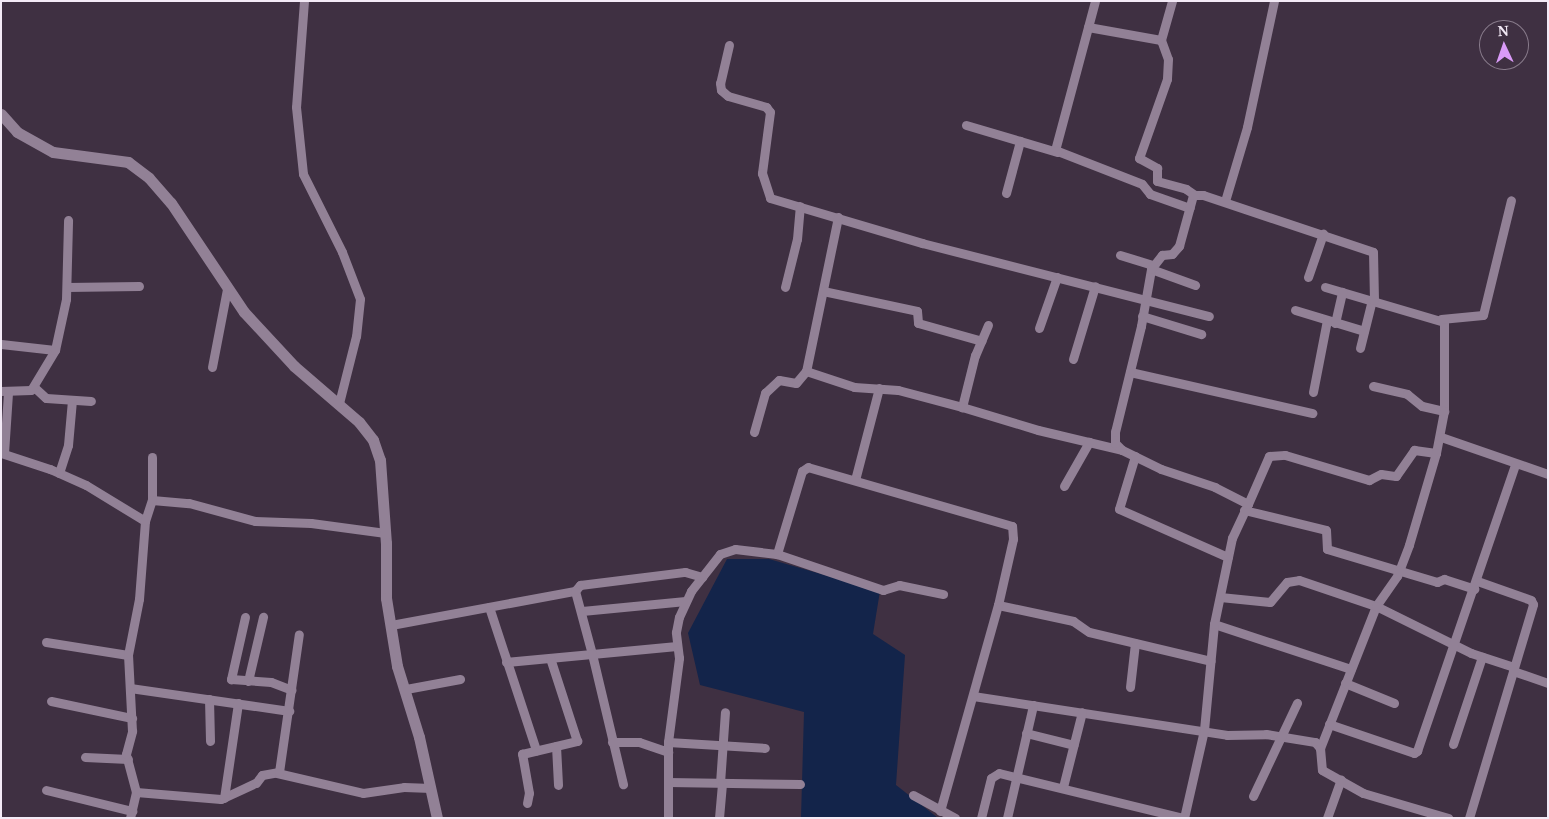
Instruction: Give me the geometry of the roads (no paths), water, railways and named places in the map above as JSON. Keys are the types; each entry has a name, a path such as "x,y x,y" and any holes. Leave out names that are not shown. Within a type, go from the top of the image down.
{"street":[{"path":"304,1 296,107 303,174 342,252 360,300 356,336 339,403"},
{"path":"1057,152 1055,147 1095,1"},
{"path":"1172,1 1162,40 1168,58 1168,79 1139,158 1157,168 1157,181 1186,188 1195,195 1224,200 1258,215 1323,234 1373,252 1373,300 1360,348"},
{"path":"1224,200 1247,127 1274,1"},
{"path":"1088,27 1162,40"},
{"path":"729,45 720,83 721,90 728,96 768,110 762,173 768,196 922,243 1209,316"},
{"path":"1,114 16,132 53,152 128,162 148,178 171,203 227,289 294,366 339,403 373,440 380,460 385,533 386,598 397,666 406,689 437,818"},
{"path":"966,125 1057,152 1142,184 1150,194 1190,208"},
{"path":"1006,193 1020,141"},
{"path":"1122,450 1115,443 1115,432 1130,372 1152,267 1162,255 1172,254 1179,246 1195,195"},
{"path":"1325,287 1440,319 1483,315 1511,200"},
{"path":"785,286 797,240 800,206"},
{"path":"754,432 765,392 779,380 797,383 806,371 838,217"},
{"path":"68,220 67,287 64,313 55,350 34,387 24,392 4,391 2,453 59,473 145,521"},
{"path":"1308,278 1323,234"},
{"path":"1120,255 1195,285"},
{"path":"1039,328 1057,277"},
{"path":"67,287 139,286"},
{"path":"1073,359 1095,286"},
{"path":"212,366 227,289"},
{"path":"823,291 917,311 918,323 982,341"},
{"path":"1313,392 1331,322 1342,292"},
{"path":"1295,310 1364,331"},
{"path":"1142,316 1201,334"},
{"path":"1440,319 1445,326 1444,412 1441,437 1399,570 1376,606 1320,748 1322,770 1363,793 1448,818"},
{"path":"962,407 971,369 988,325"},
{"path":"1,344 55,350"},
{"path":"806,371 854,387 906,392 1122,450 1215,487 1246,507 1326,530 1327,549 1437,582 1444,579 1531,600 1534,604 1469,818"},
{"path":"1130,372 1312,413"},
{"path":"1373,386 1407,394 1422,406 1444,412"},
{"path":"34,387 46,398 91,401"},
{"path":"854,480 879,388"},
{"path":"59,473 68,445 72,400"},
{"path":"1441,437 1548,474"},
{"path":"1064,486 1089,442"},
{"path":"981,818 994,774 1016,775 1184,818 1204,730 1214,624 1228,557 1246,507 1269,456 1294,458 1369,480 1381,474 1396,476 1414,450 1436,453"},
{"path":"1135,456 1119,509 1228,557"},
{"path":"46,790 131,814 136,792 128,759 132,718 128,655 140,590 145,521 152,500 150,480 152,457"},
{"path":"1330,724 1416,752 1455,645 1515,464"},
{"path":"777,554 804,468 854,480 1012,526 1013,539 998,605 940,811"},
{"path":"152,500 189,503 255,521 311,523 385,533"},
{"path":"668,818 668,742 679,658 677,623 686,600 713,560 726,551 735,549 777,554 883,590 899,585 943,594"},
{"path":"391,625 575,592 580,585 685,572 702,576"},
{"path":"1220,596 1270,602 1287,582 1299,580 1376,606 1455,645 1548,683"},
{"path":"575,592 582,611 623,784"},
{"path":"582,611 686,600"},
{"path":"998,605 1065,619 1089,632 1211,661"},
{"path":"489,607 536,750"},
{"path":"244,617 230,677 248,681 271,682 292,690"},
{"path":"248,681 263,617"},
{"path":"1214,624 1351,669"},
{"path":"277,773 289,711 299,634"},
{"path":"46,642 128,655"},
{"path":"1130,687 1135,643"},
{"path":"506,662 677,646"},
{"path":"1453,744 1482,657"},
{"path":"527,803 529,793 522,754 577,741 550,658"},
{"path":"406,689 460,679"},
{"path":"1345,684 1394,703"},
{"path":"130,688 289,711"},
{"path":"973,696 1204,730 1315,742 1320,748"},
{"path":"209,699 210,741"},
{"path":"51,701 132,718"},
{"path":"224,798 238,703"},
{"path":"1253,796 1297,703"},
{"path":"1006,818 1033,705"},
{"path":"719,818 726,712"},
{"path":"1063,787 1082,712"},
{"path":"1026,733 1074,745"},
{"path":"612,742 639,742 668,752"},
{"path":"668,742 725,748 765,748"},
{"path":"556,746 558,785"},
{"path":"85,757 128,759"},
{"path":"136,792 224,798 246,785 258,782 262,775 277,773 363,793 404,787 431,788"},
{"path":"1328,818 1341,779"},
{"path":"668,782 800,784"},
{"path":"913,795 955,818"}],"water":[{"path":"727,559 769,559 880,591 873,634 905,655 896,785 938,818 801,818 804,712 700,685 688,633"}]}
